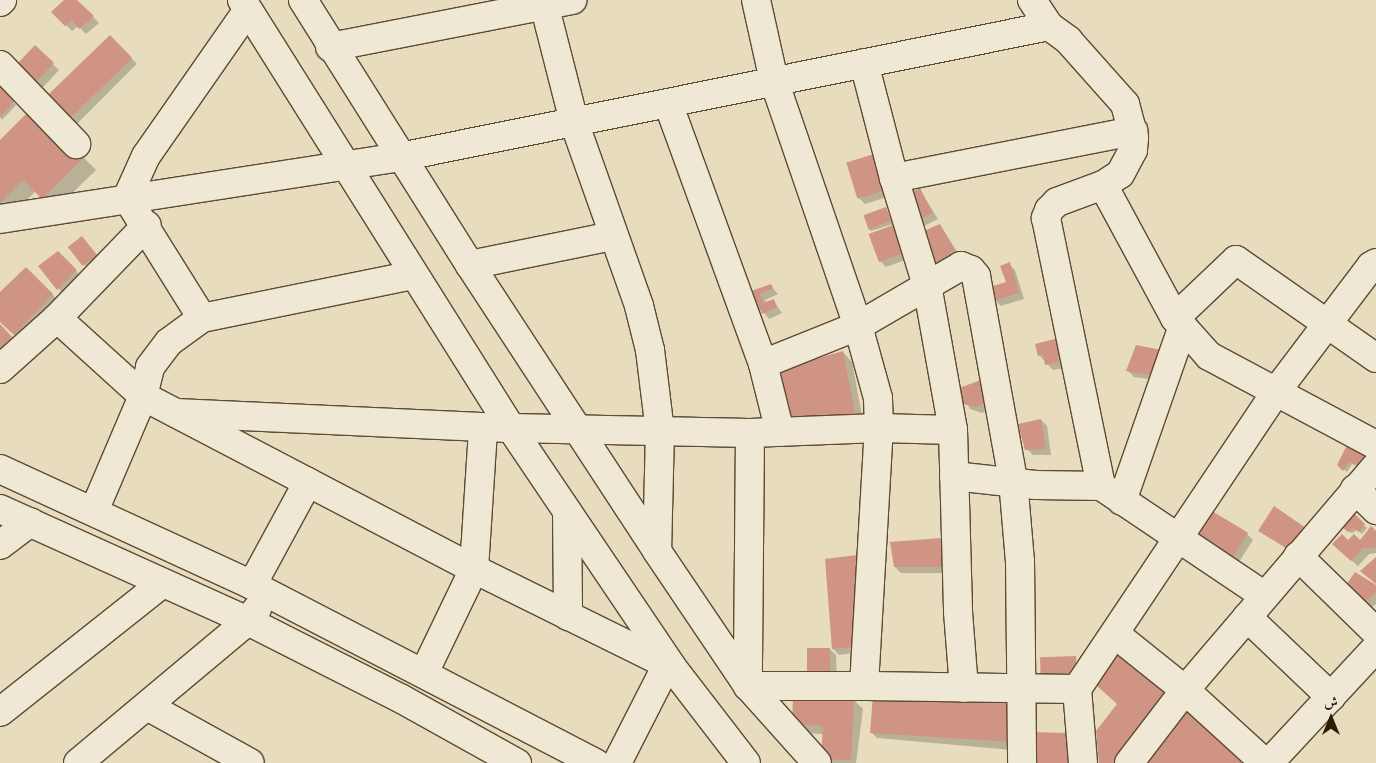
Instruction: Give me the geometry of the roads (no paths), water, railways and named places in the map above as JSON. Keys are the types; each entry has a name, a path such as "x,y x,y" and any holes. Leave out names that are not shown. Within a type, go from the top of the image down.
{"street":[{"path":"303,0 330,47 400,157 657,551 748,686 817,763"},
{"path":"330,47 543,3 572,0"},
{"path":"756,0 774,81 858,326 878,398 879,428 864,686"},
{"path":"1032,0 1049,26 1068,40 1125,104 1133,131 1133,150 1120,174 1103,185 1057,202 1048,210 1046,218 1112,493"},
{"path":"543,3 574,122 612,236 639,306 650,350 660,431 657,551"},
{"path":"127,198 146,156 245,5 343,165 511,428 670,666 746,763"},
{"path":"0,219 400,157 1049,26"},
{"path":"864,63 894,178 927,285 953,430 958,612 964,688"},
{"path":"0,65 76,144"},
{"path":"668,103 763,364 780,432"},
{"path":"894,178 1133,131"},
{"path":"1103,185 1178,323 1209,356 1275,393 1376,445"},
{"path":"127,198 147,225 202,318"},
{"path":"0,369 57,318 147,225"},
{"path":"470,265 612,236"},
{"path":"1112,493 1178,323 1236,260 1376,358"},
{"path":"1083,763 1077,690 1275,393 1327,322 1376,263"},
{"path":"763,364 858,326 961,266 971,270 976,276 1013,480 1020,561 1023,687 1022,763"},
{"path":"94,511 142,396 150,367 161,349 202,318 413,276"},
{"path":"57,318 142,396 474,569 670,666"},
{"path":"176,413 483,428 750,433 879,428 953,430"},
{"path":"424,673 474,569 483,428"},
{"path":"748,686 750,433"},
{"path":"1128,763 1185,690 1376,466"},
{"path":"0,469 260,589 596,763"},
{"path":"954,476 1013,480 1036,485 1112,493 1264,596"},
{"path":"78,763 149,707 248,622 260,589 308,482"},
{"path":"1355,489 1376,510"},
{"path":"0,509 248,622 400,698 517,763"},
{"path":"567,512 568,616"},
{"path":"0,545 30,522"},
{"path":"1298,556 1376,632"},
{"path":"0,712 162,583"},
{"path":"1247,617 1331,697"},
{"path":"1115,634 1185,690 1267,763 1376,648"},
{"path":"617,763 670,666"},
{"path":"748,686 1023,687 1077,690"},
{"path":"149,707 250,763"}]}
